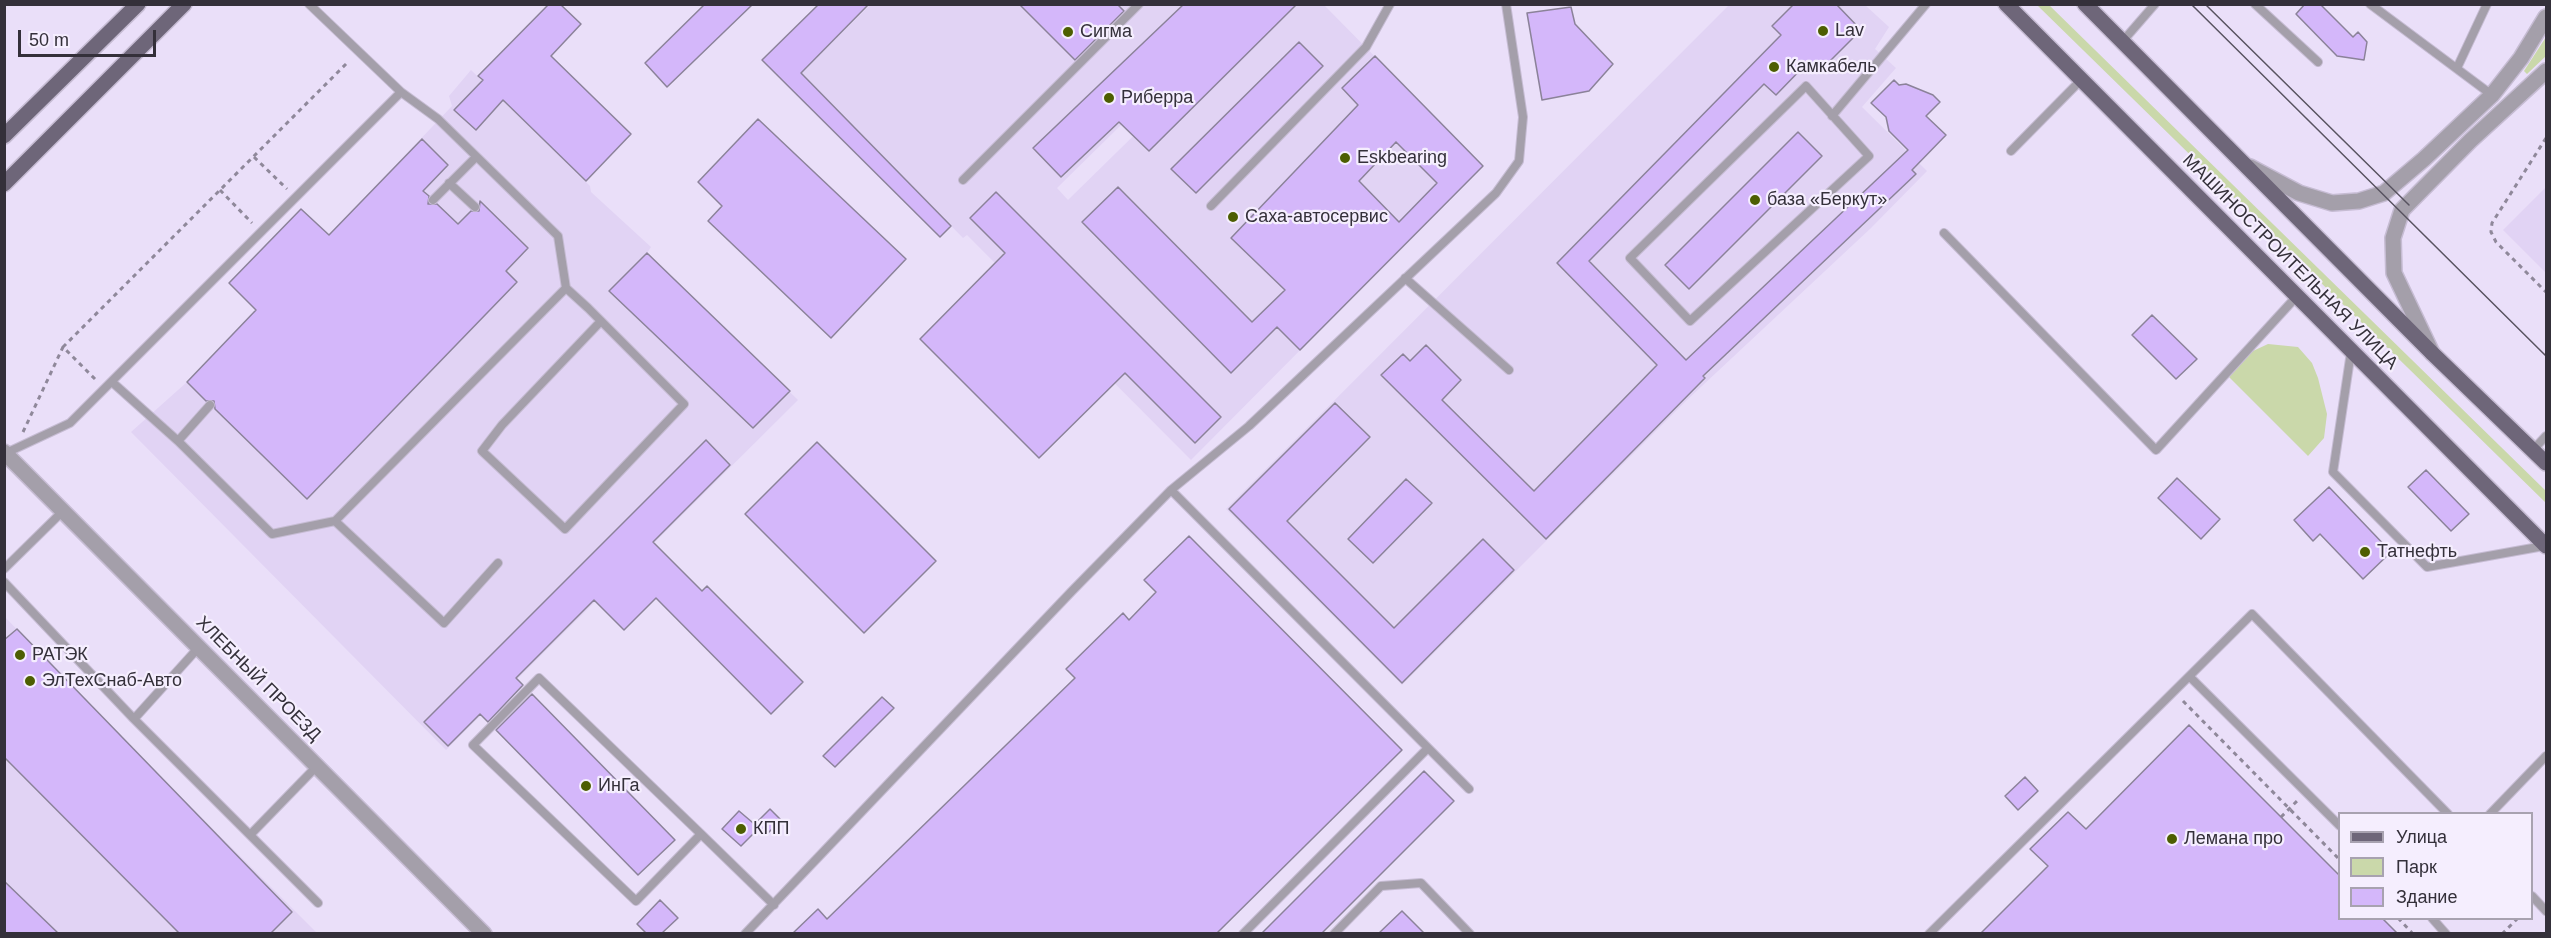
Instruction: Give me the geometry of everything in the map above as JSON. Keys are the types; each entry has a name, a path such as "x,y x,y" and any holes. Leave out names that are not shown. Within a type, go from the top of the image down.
{"main road":[{"path":"4,184 184,4"},
{"name":"МАШИНОСТРОИТЕЛЬНАЯ УЛИЦА","path":"2006,4 2546,546"},
{"name":"МАШИНОСТРОИТЕЛЬНАЯ УЛИЦА","path":"2085,4 2432,352 2547,463"},
{"path":"4,136 138,5"}],"street":[{"path":"2245,165 2299,193 2332,203 2359,201 2384,193 2492,95 2521,58 2547,16"},
{"path":"2432,352 2394,273 2393,238 2407,203 2547,71"},
{"name":"ХЛЕБНЫЙ ПРОЕЗД","path":"5,452 484,933"}],"lane":[{"path":"309,4 401,92 438,119 558,236 566,288 601,321 684,405 565,529 482,451 502,425 601,321"},
{"path":"963,180 1139,4"},
{"path":"1210,206 1366,47 1390,4"},
{"path":"745,933 1171,490 1249,426 1496,193 1519,161 1523,117 1506,4"},
{"path":"1832,116 1926,4"},
{"path":"2122,42 2155,4"},
{"path":"2255,4 2318,62"},
{"path":"2370,4 2492,95"},
{"path":"2457,68 2487,4"},
{"path":"2011,151 2081,80"},
{"path":"1806,86 1832,116 1869,156 1690,321 1630,258 1806,86"},
{"path":"5,452 70,423 401,92"},
{"path":"433,200 476,156"},
{"path":"449,183 475,207"},
{"path":"1944,232 2156,450 2297,296"},
{"path":"1405,278 1509,370"},
{"path":"112,382 178,441 272,534 335,521 566,288"},
{"path":"2351,350 2332,472 2427,567 2546,546"},
{"path":"178,441 210,405"},
{"path":"2533,450 2547,436"},
{"path":"1171,490 1469,789"},
{"path":"4,569 63,511"},
{"path":"335,521 444,623 498,563"},
{"path":"4,582 134,718 318,903"},
{"path":"1929,933 2252,614 2447,812"},
{"path":"134,718 199,647"},
{"path":"2190,677 2338,824"},
{"path":"701,834 636,901 473,745 539,678 701,834 774,905"},
{"path":"1243,933 1428,748"},
{"path":"2491,812 2547,756"},
{"path":"250,836 317,766"},
{"path":"1334,933 1381,886 1421,883 1470,933"},
{"path":"2533,897 2547,911"},
{"path":"2434,920 2446,933"}],"path":[{"path":"27,444 23,429 63,347 359,52"},
{"path":"2547,138 2492,223 2491,232 2496,242 2547,292"},
{"path":"254,157 295,198"},
{"path":"220,190 261,232"},
{"path":"63,347 105,388"},
{"path":"2175,692 2338,858"},
{"path":"2281,817 2289,809"},
{"path":"2400,920 2413,933"},
{"path":"2502,933 2516,920"}],"shaded area":[{"path":"870,5 1243,5 1057,188 1068,200 1267,5 1324,5 1483,166 1191,460 967,235 963,238 801,73"},
{"path":"1729,5 1865,5 1889,27 1875,49 1896,68 1862,107 1927,171 1871,228 1687,400 1402,685 1226,509"},
{"path":"471,70 590,186 591,192 651,247 647,253 798,400 446,750 131,432 187,382 256,310 229,283 301,209 329,235 452,106 449,96"},
{"path":"2546,187 2546,273 2503,230"},
{"path":"4,616 123,739 317,933 5,933"}],"green space":[{"path":"2037,5 2049,5 2546,491 2546,503"},
{"path":"2546,37 2546,56 2527,74 2524,71"},
{"path":"2268,344 2298,347 2312,363 2318,378 2327,414 2324,438 2308,456 2229,377 2253,351"}],"building":[{"path":"549,4 560,4 581,24 551,56 631,134 586,181 503,100 476,130 454,110 483,80 478,76"},
{"path":"705,4 753,4 667,87 645,63"},
{"path":"819,4 869,4 801,73 951,226 940,237 762,60"},
{"path":"1019,4 1117,4 1124,11 1075,60"},
{"path":"1184,4 1297,4 1149,151 1119,122 1061,177 1033,148"},
{"path":"1794,4 1836,4 1861,30 1818,73 1808,62 1776,95 1764,84 1589,261 1686,360 1908,150 1889,131 1886,117 1871,103 1894,80 1899,85 1906,84 1933,95 1940,102 1926,116 1946,135 1912,170 1916,174 1703,376 1705,378 1546,539 1381,375 1403,354 1410,361 1426,345 1461,380 1442,400 1534,491 1657,365 1557,263 1781,35 1772,26"},
{"path":"2305,4 2320,4 2353,37 2358,32 2367,42 2364,60 2337,56 2296,14"},
{"path":"1571,7 1575,24 1613,64 1589,91 1542,100 1527,13"},
{"path":"1299,42 1323,66 1196,193 1171,169"},
{"path":"1375,56 1483,166 1300,350 1277,327 1231,373 1082,222 1118,187 1252,322 1285,290 1231,238 1358,105 1342,88","holes":["1396,142 1437,183 1399,222 1359,181"]},
{"path":"758,119 906,259 831,338 708,221 722,206 698,182"},
{"path":"1798,132 1822,156 1689,289 1665,265"},
{"path":"422,139 448,165 423,191 429,196 428,204 437,204 458,224 471,211 479,211 480,201 528,248 506,271 517,282 307,499 215,409 214,401 206,401 187,382 256,310 229,283 301,209 329,235"},
{"path":"996,192 1221,417 1195,443 1125,373 1039,458 920,339 1005,253 970,218"},
{"path":"647,253 790,391 753,428 609,291"},
{"path":"2152,315 2197,359 2176,379 2132,335"},
{"path":"1335,403 1370,437 1287,521 1394,628 1483,539 1514,570 1402,683 1229,509"},
{"path":"706,440 730,465 653,542 702,591 707,586 803,682 771,714 656,598 624,630 594,600 516,678 523,685 488,722 480,714 448,746 424,722"},
{"path":"817,442 936,561 864,633 745,514"},
{"path":"2426,470 2469,514 2451,531 2408,487"},
{"path":"2177,478 2220,519 2201,539 2158,498"},
{"path":"1406,479 1432,503 1373,563 1348,539"},
{"path":"2329,487 2391,552 2363,579 2320,534 2313,541 2294,520"},
{"path":"1189,536 1402,750 1217,933 793,933 818,909 827,919 1075,678 1066,669 1123,613 1129,620 1156,592 1144,580"},
{"path":"17,629 292,912 271,933 179,933 4,757 4,640"},
{"name":"ИнГа","path":"532,694 675,840 638,875 496,730"},
{"path":"882,697 894,708 835,767 823,756"},
{"name":"Лемана про","path":"2189,725 2338,874 2338,920 2384,920 2397,933 1981,933 2048,866 2030,849 2068,812 2086,829"},
{"path":"1424,771 1454,801 1322,933 1262,933"},
{"path":"2025,777 2038,791 2018,810 2005,796"},
{"path":"770,809 781,820 767,834 756,823"},
{"name":"КПП","path":"739,811 759,828 741,846 722,829"},
{"path":"4,881 58,933 4,933"},
{"path":"660,900 678,918 662,933 646,933 637,924"},
{"path":"1402,911 1424,933 1379,933"}],"tram line":[{"path":"2191,4 2546,356"},
{"path":"2205,4 2409,205"}],"place":[{"name":"Lav","path":"1823,31"},
{"name":"Сигма","path":"1068,32"},
{"name":"Камкабель","path":"1774,67"},
{"name":"Риберра","path":"1109,98"},
{"name":"Eskbearing","path":"1345,158"},
{"name":"база «Беркут»","path":"1755,200"},
{"name":"Саха-автосервис","path":"1233,217"},
{"name":"Татнефть","path":"2365,552"},
{"name":"РАТЭК","path":"20,655"},
{"name":"ЭлТехСнаб-Авто","path":"30,681"},
{"name":"ИнГа","path":"586,786"},
{"name":"КПП","path":"741,829"},
{"name":"Лемана про","path":"2172,839"}]}
